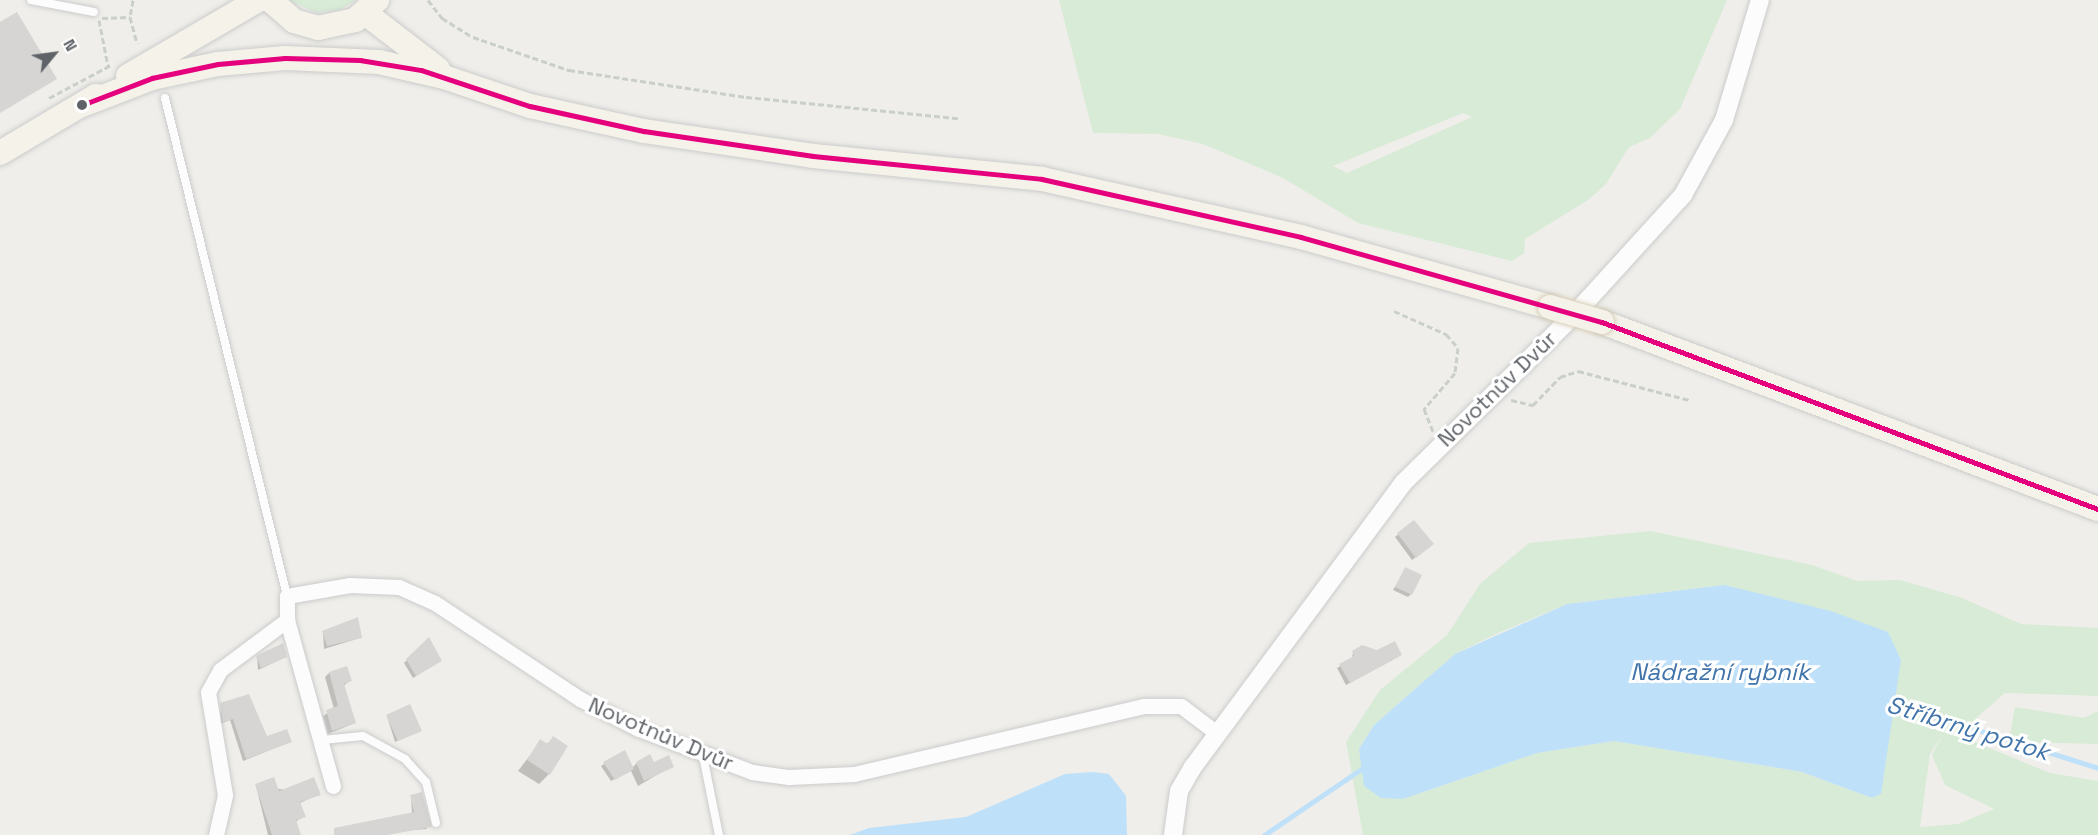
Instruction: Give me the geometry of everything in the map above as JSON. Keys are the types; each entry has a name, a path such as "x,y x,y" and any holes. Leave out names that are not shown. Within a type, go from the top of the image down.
{"main road":[{"path":"0,153 258,0"},
{"path":"270,0 294,21 318,28 343,25 371,6 408,49 467,84"},
{"path":"82,105 185,70 273,58 379,62 467,84 530,106 644,131 813,156 1042,179 1301,237 1602,322 2098,509"}],"street":[{"name":"Novotnův Dvůr","path":"1173,835 1179,791 1218,734 1403,483 1495,389 1573,316 1683,195 1724,120 1760,0"},
{"name":"Novotnův Dvůr","path":"287,596 350,585 399,587 435,603 580,699 703,756 789,777 854,774 1165,705 1190,711 1218,734"},
{"path":"287,596 287,620 333,786"},
{"path":"216,835 225,795 208,693 228,662 287,620"}],"lane":[{"path":"31,0 66,4 97,15"},
{"path":"165,98 287,596"},
{"path":"321,740 363,736 405,759 426,782 436,823"},
{"path":"703,756 719,835"}],"path":[{"path":"133,0 130,17 137,43"},
{"path":"428,0 442,18 473,37 569,70 746,97 958,118"},
{"path":"108,66 97,15 130,17"},
{"path":"50,98 116,63"},
{"path":"1394,311 1446,334 1458,348 1455,373 1424,409 1426,424 1444,440"},
{"path":"1495,389 1517,404 1533,405 1560,377 1584,371 1689,400"}],"green space":[{"path":"288,0 356,0 340,10 317,13"},
{"path":"1059,0 1727,0 1680,109 1650,138 1629,147 1606,184 1588,200 1525,239 1524,253 1512,261 1358,223 1283,178 1203,144 1158,134 1093,133","holes":["1463,113 1472,117 1347,173 1333,166"]},
{"path":"1651,531 1812,565 1857,581 1900,580 1962,598 2021,624 2098,628 2098,696 2005,693 1959,733 1950,732 2050,773 2098,781 2098,835 1363,835 1346,742 1380,690 1447,635 1480,584 1529,543","holes":["1724,585 1775,599 1872,798 1802,772 1614,741 1537,753 1403,799 1359,749 1374,725 1455,654 1498,633 1567,604","1942,735 1932,755 1945,785 1994,809 1958,824 1920,827 1930,754"]},
{"path":"2015,707 2084,718 2098,711 2098,744 2020,742 2010,735"}],"water":[{"name":"Nádražní rybník","path":"1724,585 1831,611 1888,632 1901,660 1881,794 1872,798 1802,772 1614,741 1537,753 1403,799 1381,798 1364,786 1359,749 1374,725 1455,654 1567,604"},
{"path":"1093,772 1109,774 1126,796 1127,835 850,835 869,828 966,817 1065,774"}],"building":[{"path":"17,12 57,79 0,113 0,22"},
{"path":"1414,520 1434,544 1416,558 1397,533"},
{"path":"1405,567 1422,575 1412,595 1395,587"},
{"path":"358,617 362,638 327,646 322,631"},
{"path":"429,637 442,661 416,676 406,659"},
{"path":"1395,641 1402,655 1350,683 1339,664 1354,656 1352,651 1362,645 1377,650"},
{"path":"283,643 287,657 261,668 256,656"},
{"path":"347,666 352,681 344,684 356,723 332,731 326,710 338,706 329,672"},
{"path":"249,694 267,736 287,729 292,742 246,759 233,719 223,722 220,703"},
{"path":"410,704 422,731 398,741 386,715"},
{"path":"553,736 568,746 550,775 527,760 540,739 548,744"},
{"path":"625,750 634,769 615,780 603,762"},
{"path":"650,754 654,762 669,755 674,767 644,781 636,762"},
{"path":"274,777 279,791 314,777 321,795 300,802 306,817 296,820 301,835 272,835 255,784"},
{"path":"422,792 432,827 387,835 334,835 334,828 414,812 410,795"}],"waterway":[{"name":"Stříbrný potok","path":"1889,702 2098,768"},
{"name":"Stříbrný potok","path":"1264,835 1364,767"}],"transit line":[{"path":"82,105 152,78 218,64 285,58 360,60 421,70 530,106 644,131 813,156 1042,179 1301,237 1602,322 2098,509"}]}
